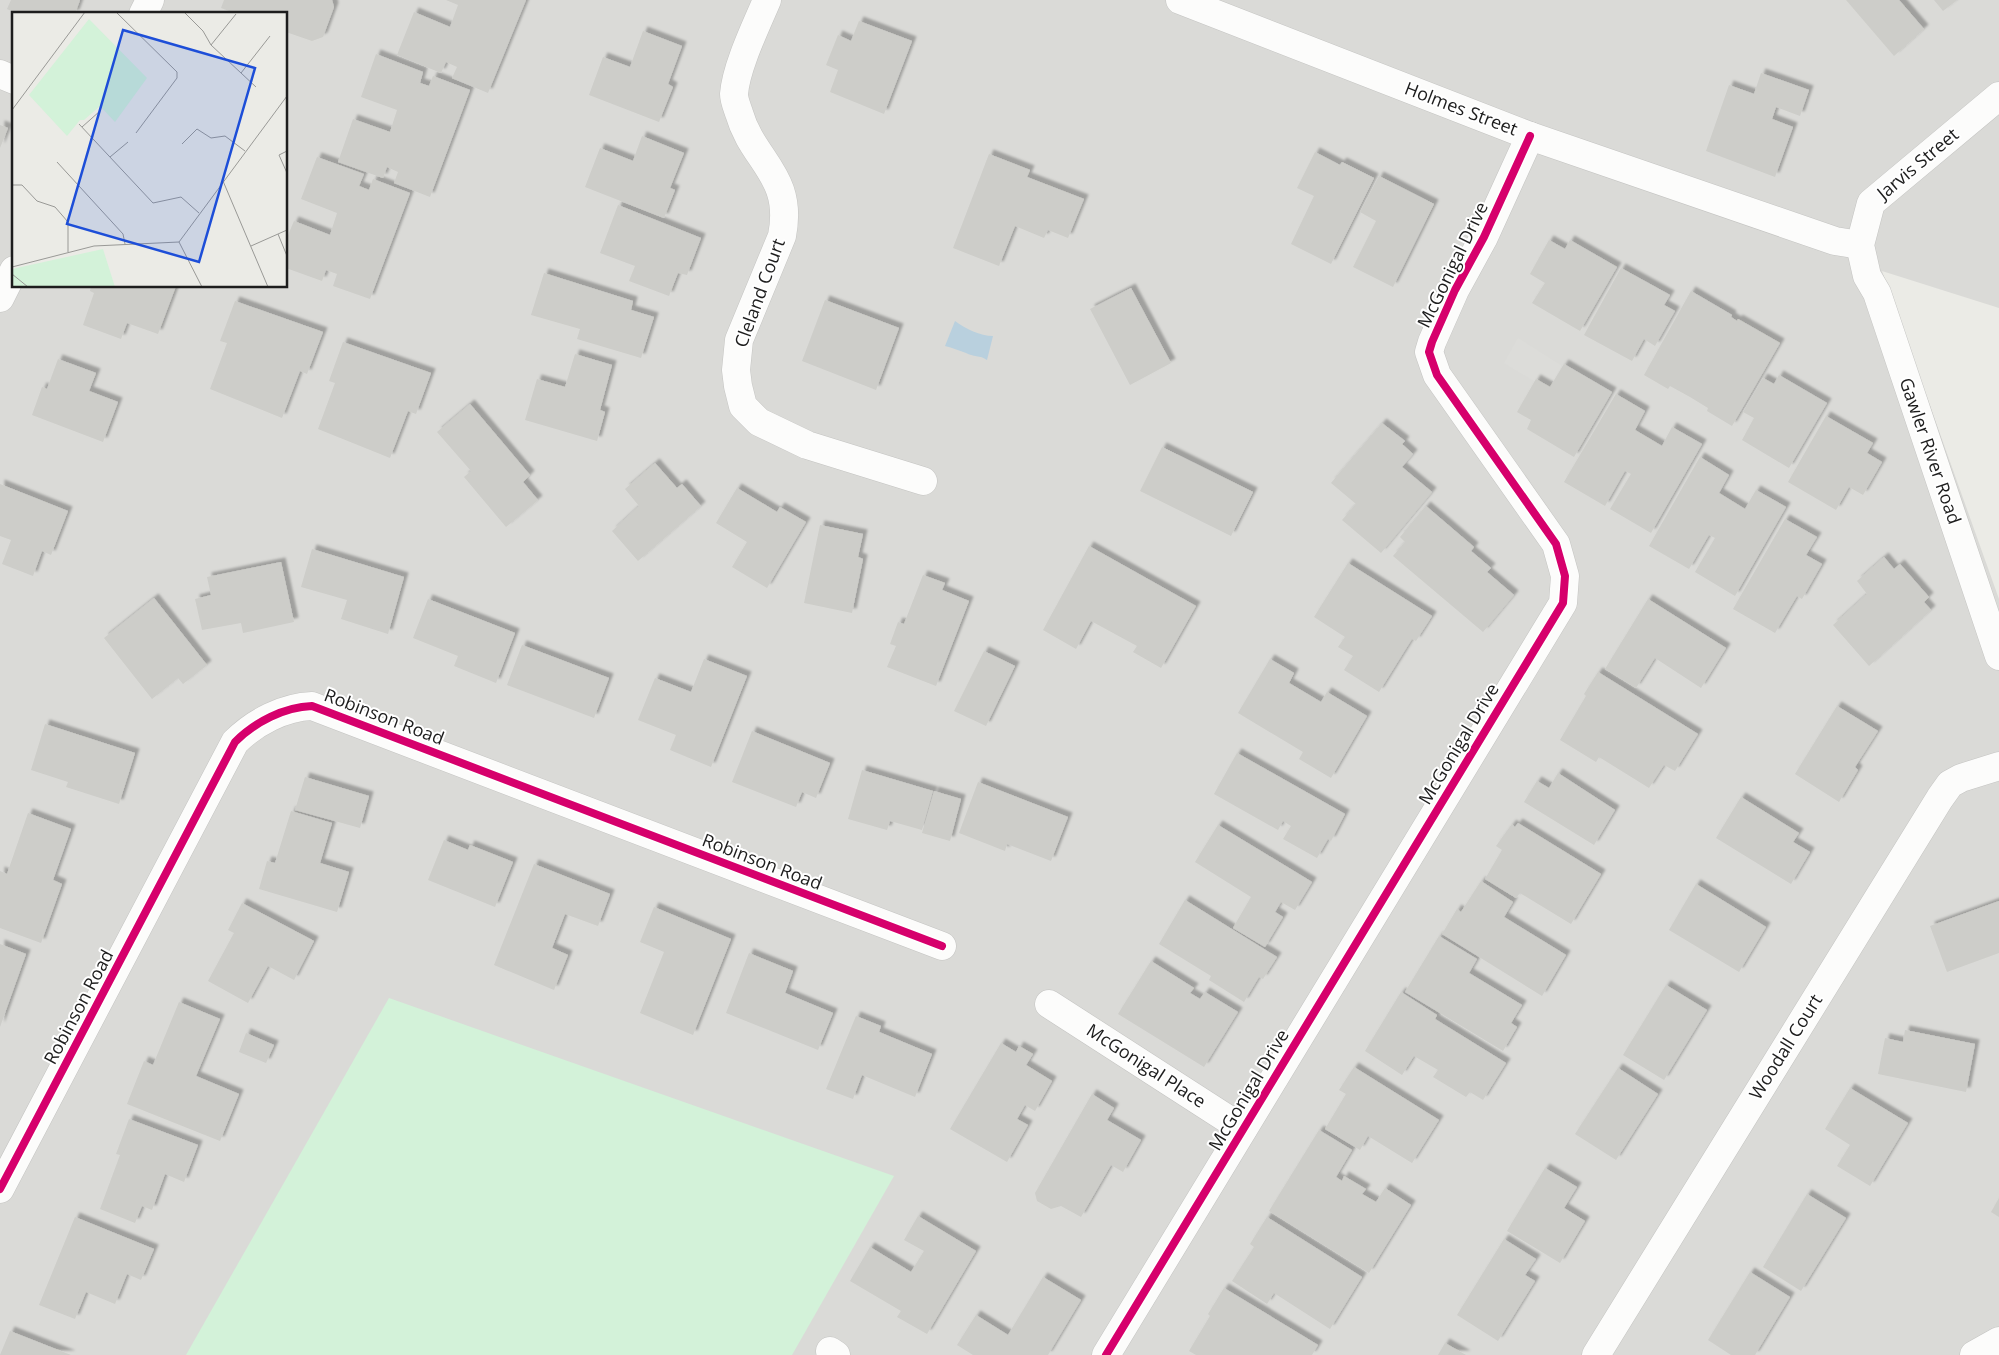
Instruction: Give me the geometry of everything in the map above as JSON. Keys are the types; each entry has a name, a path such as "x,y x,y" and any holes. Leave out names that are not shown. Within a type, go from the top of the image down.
{"street":[{"path":"144,12 150,0"},
{"name":"Cleland Court","path":"767,0 737,77 734,96 747,135 774,174 783,200 784,221 782,236 739,340 736,370 743,406 759,422 807,445 923,481"},
{"name":"Holmes Street","path":"1180,0 1530,136 1835,241 1860,245"},
{"path":"0,74 12,79"},
{"name":"Jarvis Street","path":"1860,245 1872,203 1999,96"},
{"name":"McGonigal Drive","path":"1106,1355 1563,603 1565,576 1556,544 1437,375 1429,352 1455,290 1484,237 1530,136"},
{"name":"Gawler River Road","path":"1860,245 1867,276 1877,293 1999,656"},
{"path":"0,298 12,274"},
{"name":"Robinson Road","path":"0,1189 235,742 256,724 301,706 312,706 942,946"},
{"name":"Woodall Court","path":"1596,1355 1940,798 1950,784 1961,778 1999,766"},
{"name":"McGonigal Place","path":"1048,1004 1243,1129"},
{"path":"1974,1355 1999,1341"}],"shaded area":[{"path":"0,0 1999,0 1999,308 1882,271 1999,599 1999,1355 0,1355"},
{"path":"1518,338 1562,366 1549,390 1504,363"}],"green space":[{"path":"389,998 894,1176 792,1355 186,1355"}],"water":[{"path":"955,321 973,332 993,336 987,360 945,346"}],"building":[{"path":"11,0 80,0 76,12 14,12 7,9"},
{"path":"224,0 332,0 334,7 323,37 312,41 288,33 288,12 232,12 221,8"},
{"path":"446,0 526,0 488,93 452,78 457,67 446,62 441,73 397,55 414,12 450,27 458,5"},
{"path":"1846,0 1899,0 1924,29 1894,56"},
{"path":"1934,0 1957,0 1943,11"},
{"path":"859,21 912,41 884,114 830,92 838,70 826,65 838,35 851,41"},
{"path":"643,31 682,46 668,84 673,87 659,122 589,95 603,57 630,67"},
{"path":"376,54 423,72 420,83 429,86 433,76 470,90 430,197 394,183 398,172 387,167 383,178 338,162 353,119 390,132 397,110 361,97"},
{"path":"1761,73 1809,90 1800,116 1776,107 1772,119 1793,127 1775,177 1706,151 1729,85 1754,94"},
{"path":"0,125 8,128 0,148"},
{"path":"642,136 684,153 670,188 675,190 664,218 585,187 600,148 633,161"},
{"path":"1315,152 1340,165 1342,162 1374,178 1331,264 1291,244 1314,196 1297,188"},
{"path":"989,154 1030,170 1027,177 1084,199 1068,238 1048,230 1044,238 1015,226 999,266 953,248"},
{"path":"317,157 364,174 359,186 369,190 373,179 410,193 370,299 333,286 337,274 326,270 322,281 288,269 288,235 294,221 330,235 337,213 301,199"},
{"path":"1379,176 1434,204 1393,287 1353,267 1376,221 1360,212"},
{"path":"618,205 701,238 687,275 678,273 669,296 629,281 635,266 600,253"},
{"path":"1549,240 1565,249 1570,240 1617,267 1580,331 1532,303 1545,283 1530,274"},
{"path":"1621,268 1670,295 1664,305 1675,311 1655,346 1644,339 1632,361 1584,335"},
{"path":"544,273 633,301 631,310 654,317 641,358 577,339 580,329 531,315"},
{"path":"91,288 175,288 158,334 127,323 121,339 83,325 94,293 90,291"},
{"path":"1131,288 1171,363 1130,385 1090,309"},
{"path":"1691,291 1732,315 1731,317 1737,321 1738,319 1780,343 1732,426 1707,411 1708,408 1690,397 1670,386 1668,389 1644,375"},
{"path":"825,300 899,328 876,390 802,361"},
{"path":"235,301 323,332 307,374 300,371 282,418 210,389 227,343 220,341"},
{"path":"343,342 431,373 416,414 408,411 390,458 318,429 335,383 329,381"},
{"path":"575,354 612,365 600,410 605,412 597,441 525,420 537,379 565,387"},
{"path":"58,359 96,373 89,391 118,402 103,442 32,415 42,387 47,389"},
{"path":"1564,364 1612,392 1574,457 1527,429 1531,420 1517,412 1536,379 1550,387"},
{"path":"1779,375 1827,403 1789,468 1742,440 1754,418 1743,412 1763,378 1774,384"},
{"path":"1616,394 1645,411 1635,430 1662,446 1672,427 1702,444 1651,533 1610,509 1631,474 1625,471 1605,506 1564,482"},
{"path":"470,404 530,475 523,482 538,500 506,527 464,477 471,471 437,432"},
{"path":"1826,416 1873,443 1867,453 1882,462 1863,495 1849,487 1836,510 1788,482"},
{"path":"1382,423 1405,441 1402,444 1413,454 1402,467 1432,492 1381,553 1342,520 1356,504 1331,483"},
{"path":"1162,447 1253,492 1231,536 1140,491"},
{"path":"1700,457 1729,475 1719,493 1745,509 1756,490 1786,507 1735,596 1695,572 1715,538 1709,535 1689,569 1649,546"},
{"path":"655,463 677,488 682,484 701,506 638,561 612,531 639,506 625,489"},
{"path":"0,484 68,511 51,555 42,551 33,576 2,564 11,540 0,536"},
{"path":"737,488 777,512 780,507 806,522 767,588 732,567 747,542 716,523"},
{"path":"1426,506 1474,547 1471,551 1491,568 1487,572 1514,595 1483,632 1393,556 1405,542 1400,537"},
{"path":"1785,519 1817,537 1806,555 1822,564 1802,599 1797,596 1775,633 1733,609"},
{"path":"820,525 863,534 858,557 863,559 852,613 804,603"},
{"path":"1089,546 1196,606 1161,668 1133,652 1137,646 1091,621 1076,649 1043,630"},
{"path":"312,549 404,577 388,634 341,619 347,600 301,587"},
{"path":"1884,557 1894,569 1900,564 1929,597 1924,602 1931,610 1869,666 1833,625 1867,594 1857,581"},
{"path":"281,562 294,622 243,633 241,623 202,630 195,599 211,595 207,577"},
{"path":"1348,563 1432,616 1416,641 1412,639 1379,692 1344,670 1353,656 1338,647 1345,637 1314,617"},
{"path":"923,575 945,583 942,590 969,601 936,686 887,667 896,646 890,644 898,622 904,624"},
{"path":"154,598 207,665 183,684 178,678 152,699 104,638"},
{"path":"428,599 515,633 496,683 454,666 458,656 413,638"},
{"path":"1648,599 1726,648 1701,688 1655,658 1636,688 1605,669"},
{"path":"522,645 609,678 594,718 507,685"},
{"path":"984,651 1015,666 986,726 954,711"},
{"path":"704,659 747,676 711,767 670,750 676,735 638,720 655,678 691,692"},
{"path":"1270,659 1294,673 1289,683 1321,702 1327,692 1367,716 1331,778 1299,759 1303,752 1238,713"},
{"path":"1598,672 1698,734 1675,771 1664,765 1649,788 1599,757 1596,762 1560,740"},
{"path":"1837,706 1878,731 1855,767 1858,770 1839,802 1795,774"},
{"path":"45,724 135,753 119,804 66,787 68,782 31,770"},
{"path":"752,731 830,763 816,798 802,792 796,807 732,782"},
{"path":"1237,753 1345,814 1331,841 1328,839 1317,858 1283,839 1291,826 1283,821 1278,830 1214,794"},
{"path":"862,770 933,791 922,830 890,821 887,830 848,819"},
{"path":"1558,773 1615,810 1594,845 1524,802 1537,781 1549,788"},
{"path":"305,777 369,796 360,828 295,810"},
{"path":"978,782 1068,817 1051,861 1007,844 1005,851 959,833"},
{"path":"934,791 961,799 950,841 922,833"},
{"path":"1741,797 1799,833 1793,842 1810,852 1791,884 1716,838"},
{"path":"291,811 332,823 320,863 349,872 337,912 259,889 267,861 275,863"},
{"path":"28,813 71,829 53,880 62,884 41,943 0,928 0,871 7,874"},
{"path":"1518,823 1601,874 1571,924 1520,893 1516,898 1485,879 1502,850 1496,846 1512,824 1515,827"},
{"path":"1218,825 1312,882 1295,910 1281,902 1275,912 1283,917 1265,947 1233,928 1251,897 1195,862"},
{"path":"444,840 468,850 470,845 513,862 495,907 428,880"},
{"path":"534,864 610,894 598,926 565,914 552,948 568,955 554,990 494,965"},
{"path":"1481,881 1513,902 1504,917 1566,955 1542,996 1442,934 1457,909 1461,912"},
{"path":"1696,884 1766,927 1739,972 1669,930"},
{"path":"1185,900 1277,957 1263,979 1259,977 1244,1002 1209,980 1211,976 1159,944"},
{"path":"1999,901 1999,953 1947,972 1930,926"},
{"path":"242,903 314,941 294,980 268,966 248,1003 208,981 234,933 228,930"},
{"path":"654,907 731,939 693,1035 640,1013 664,952 640,942"},
{"path":"1439,936 1477,959 1469,973 1522,1005 1511,1023 1517,1027 1503,1051 1405,992"},
{"path":"0,944 26,954 0,1027"},
{"path":"749,953 793,971 785,993 833,1013 818,1050 726,1013"},
{"path":"1151,961 1194,988 1190,993 1200,999 1205,992 1238,1012 1204,1067 1118,1014"},
{"path":"1666,985 1707,1010 1664,1080 1623,1055"},
{"path":"1401,992 1437,1015 1435,1019 1506,1063 1483,1100 1470,1092 1466,1097 1433,1077 1438,1070 1414,1056 1402,1075 1365,1051"},
{"path":"179,1002 220,1019 196,1076 239,1094 220,1141 127,1104 144,1061 153,1065"},
{"path":"856,1016 881,1026 879,1032 932,1054 915,1097 862,1075 853,1099 826,1089"},
{"path":"1905,1030 1975,1044 1966,1092 1878,1074 1885,1038 1903,1042"},
{"path":"246,1033 274,1045 266,1063 239,1052"},
{"path":"1001,1043 1016,1052 1019,1046 1033,1054 1026,1065 1052,1081 1035,1111 1025,1105 1017,1119 1028,1125 1007,1162 950,1129"},
{"path":"1354,1067 1439,1120 1412,1163 1368,1136 1360,1150 1325,1129 1346,1094 1339,1090"},
{"path":"1618,1068 1658,1094 1616,1160 1575,1134"},
{"path":"1850,1088 1908,1123 1870,1186 1837,1166 1850,1145 1825,1129"},
{"path":"1092,1094 1114,1108 1107,1120 1141,1140 1123,1172 1111,1165 1081,1217 1061,1206 1051,1209 1037,1201 1035,1193"},
{"path":"129,1119 198,1145 184,1182 165,1174 152,1210 142,1206 135,1223 100,1209 120,1155 116,1154"},
{"path":"1319,1130 1352,1150 1336,1177 1342,1181 1344,1176 1366,1189 1362,1194 1376,1202 1385,1188 1411,1205 1369,1273 1269,1211"},
{"path":"1545,1168 1577,1187 1564,1208 1585,1221 1560,1263 1507,1231"},
{"path":"1807,1194 1846,1218 1801,1291 1763,1267"},
{"path":"1999,1198 1999,1217 1991,1212"},
{"path":"918,1216 976,1251 927,1334 897,1317 901,1311 850,1281 870,1247 911,1272 924,1251 904,1240"},
{"path":"75,1217 154,1249 141,1280 127,1274 115,1304 86,1292 75,1319 39,1305"},
{"path":"1267,1217 1362,1277 1330,1329 1274,1293 1267,1304 1232,1281 1254,1247 1250,1244"},
{"path":"1504,1239 1536,1259 1525,1275 1535,1281 1498,1341 1457,1315"},
{"path":"1750,1272 1790,1297 1755,1355 1731,1355 1708,1340"},
{"path":"1043,1277 1081,1300 1048,1355 973,1355 957,1345 976,1315 1008,1335"},
{"path":"1224,1288 1318,1345 1312,1355 1196,1355 1189,1351"},
{"path":"10,1331 71,1355 0,1355"},
{"path":"1445,1343 1466,1355 1438,1355"}],"cycle path":[{"path":"1106,1355 1563,603 1565,576 1556,544 1437,375 1429,352 1455,290 1484,237 1530,136"},
{"path":"0,1189 235,742 261,722 291,709 312,706 942,946"}]}
